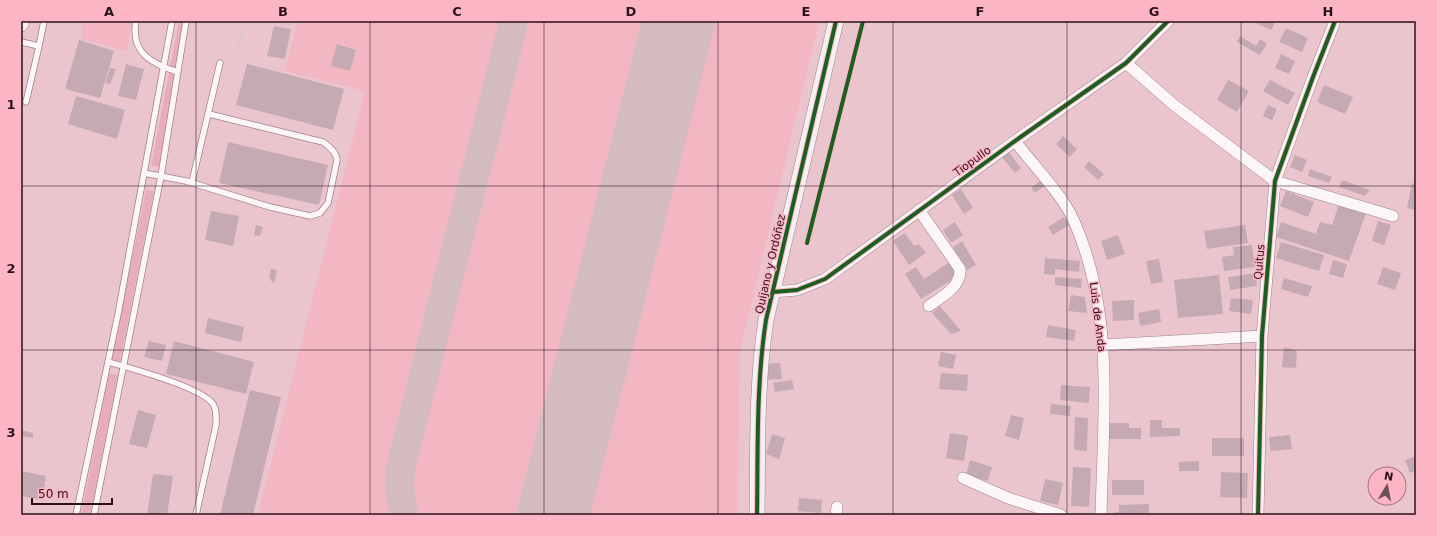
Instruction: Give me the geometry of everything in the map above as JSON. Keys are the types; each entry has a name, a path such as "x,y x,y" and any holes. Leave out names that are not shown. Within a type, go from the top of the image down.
{"street":[{"name":"Quijano y Ordóñez","path":"757,515 761,352 773,292 836,21"},
{"name":"Tiopullo","path":"773,292 797,290 825,278 1014,141 1126,64 1168,21"},
{"name":"Quitus","path":"1258,515 1262,336 1276,181 1313,77 1335,21"},
{"path":"1126,64 1180,110 1276,181 1393,216"},
{"name":"Luis de Anda","path":"1014,141 1064,204 1079,232 1092,272 1100,312 1103,345 1101,515"},
{"path":"919,210 960,269 958,284 929,306"},
{"path":"1103,345 1262,336"},
{"path":"963,478 1008,498 1061,515"}],"lane":[{"path":"26,102 44,21"},
{"path":"136,21 135,39 140,50 149,60 163,68 178,72"},
{"path":"76,515 108,362 172,21"},
{"path":"94,515 161,176 186,21"},
{"path":"21,42 39,46"},
{"path":"192,182 220,63"},
{"path":"144,173 192,182 270,207 304,216 320,213 326,207 330,199 337,160 332,149 323,142 208,114"},
{"path":"108,362 169,380 208,398 214,405 216,412 216,424 196,515"}],"path":[{"path":"237,54 244,21"},
{"path":"274,21 293,25"}],"shaded area":[{"path":"83,21 132,21 127,51 81,39"},
{"path":"179,21 188,21 159,167 151,166"},
{"path":"297,21 819,21 740,351 737,515 258,515 365,91 285,71"},
{"path":"146,190 154,191 120,361 112,360"},
{"path":"109,374 118,375 90,515 81,515"}],"building":[{"path":"1252,21 1276,21 1271,30"},
{"path":"274,26 291,29 285,59 267,56"},
{"path":"1286,28 1308,38 1302,52 1279,42"},
{"path":"1240,36 1256,46 1260,39 1267,44 1260,55 1237,42"},
{"path":"79,40 114,51 100,98 65,89"},
{"path":"337,44 356,50 350,71 331,66"},
{"path":"1281,54 1295,61 1289,74 1275,68"},
{"path":"126,64 144,69 136,100 118,96"},
{"path":"247,64 344,89 333,130 236,105"},
{"path":"110,68 116,69 110,84 105,83"},
{"path":"1228,80 1249,91 1237,112 1217,100"},
{"path":"1270,80 1295,93 1288,105 1263,91"},
{"path":"1324,85 1353,97 1345,114 1317,102"},
{"path":"76,96 125,110 117,139 68,124"},
{"path":"1268,105 1277,109 1272,120 1263,116"},
{"path":"1063,136 1077,149 1070,157 1056,144"},
{"path":"228,142 328,165 319,205 219,183"},
{"path":"1008,151 1021,168 1015,173 1001,156"},
{"path":"1295,155 1307,160 1302,172 1290,167"},
{"path":"1089,161 1104,174 1098,180 1084,167"},
{"path":"1310,169 1332,177 1329,183 1308,176"},
{"path":"1342,180 1370,190 1365,196 1339,187"},
{"path":"1040,181 1045,186 1035,193 1031,188"},
{"path":"1412,183 1416,184 1416,210 1407,208"},
{"path":"961,189 973,208 964,214 952,195"},
{"path":"1286,191 1314,202 1308,217 1280,206"},
{"path":"1340,201 1367,210 1349,261 1276,237 1281,222 1316,234 1320,222 1332,225"},
{"path":"211,211 239,216 233,246 205,240"},
{"path":"1064,217 1069,225 1053,235 1048,227"},
{"path":"1378,221 1391,225 1384,245 1372,241"},
{"path":"955,222 963,235 951,243 943,230"},
{"path":"256,225 263,227 260,236 254,235"},
{"path":"1245,225 1248,243 1207,249 1204,231"},
{"path":"905,233 914,246 919,244 926,253 909,265 893,241"},
{"path":"1118,235 1125,254 1107,260 1101,241"},
{"path":"962,241 976,265 967,270 953,247"},
{"path":"1281,242 1324,255 1319,271 1276,258"},
{"path":"1252,245 1255,267 1224,271 1222,257 1234,255 1233,247"},
{"path":"1045,258 1080,261 1079,272 1055,269 1055,275 1044,274"},
{"path":"1159,259 1163,282 1151,284 1146,261"},
{"path":"1333,260 1347,264 1343,278 1329,274"},
{"path":"951,261 960,275 921,299 905,274 916,267 924,279"},
{"path":"1383,267 1401,273 1395,290 1377,284"},
{"path":"271,269 277,270 274,284 269,278"},
{"path":"1255,273 1257,286 1230,290 1228,277"},
{"path":"1219,275 1223,314 1178,318 1174,280"},
{"path":"1055,277 1082,279 1081,288 1055,285"},
{"path":"1284,278 1312,286 1308,297 1281,289"},
{"path":"1071,295 1085,297 1087,313 1068,311"},
{"path":"1231,298 1253,300 1251,314 1229,311"},
{"path":"1134,300 1134,320 1113,321 1112,301"},
{"path":"940,306 961,331 951,334 932,313"},
{"path":"1159,309 1161,322 1140,326 1138,313"},
{"path":"208,318 244,327 241,342 205,333"},
{"path":"1048,325 1076,330 1074,341 1046,337"},
{"path":"149,341 166,345 162,361 144,357"},
{"path":"174,341 254,362 246,394 166,374"},
{"path":"1284,347 1297,351 1296,368 1282,367"},
{"path":"941,352 956,355 953,369 938,366"},
{"path":"780,363 782,379 767,380 765,364"},
{"path":"941,373 968,375 967,391 939,389"},
{"path":"792,380 794,389 775,392 773,383"},
{"path":"1061,385 1090,387 1089,403 1060,400"},
{"path":"250,390 281,397 253,515 220,515"},
{"path":"1051,404 1071,406 1070,416 1050,414"},
{"path":"138,410 156,415 147,448 129,444"},
{"path":"1011,415 1024,418 1019,440 1005,436"},
{"path":"1075,417 1088,418 1087,451 1074,450"},
{"path":"1150,420 1162,420 1162,428 1180,428 1180,436 1150,437"},
{"path":"1109,423 1129,423 1129,428 1141,428 1141,439 1109,439"},
{"path":"21,430 33,433 33,438 21,436"},
{"path":"950,433 968,436 964,461 946,458"},
{"path":"772,434 785,438 779,459 766,454"},
{"path":"1290,435 1292,449 1271,451 1269,437"},
{"path":"1212,438 1244,438 1244,456 1212,456"},
{"path":"1416,456 1416,471 1410,473 1405,460"},
{"path":"970,460 992,467 988,481 966,475"},
{"path":"1199,461 1199,471 1179,471 1179,462"},
{"path":"1073,467 1091,468 1089,507 1071,506"},
{"path":"21,471 46,476 42,500 21,496"},
{"path":"1221,472 1248,473 1247,498 1220,497"},
{"path":"153,474 173,476 167,515 147,515"},
{"path":"1045,479 1063,483 1058,505 1040,501"},
{"path":"1112,480 1144,480 1144,495 1112,495"},
{"path":"799,498 822,500 821,513 798,511"},
{"path":"1149,504 1149,515 1115,515 1115,512 1119,512 1119,505"}],"taxiway":[{"path":"404,515 399,486 401,466 514,21"}],"runway":[{"path":"553,515 679,21"}],"cycle path":[{"path":"757,515 759,393 766,320 836,21"},
{"path":"807,243 863,21"},
{"path":"773,292 797,290 825,279 1015,141 1126,63 1168,21"},
{"path":"1258,515 1262,336 1275,181 1335,21"}]}
